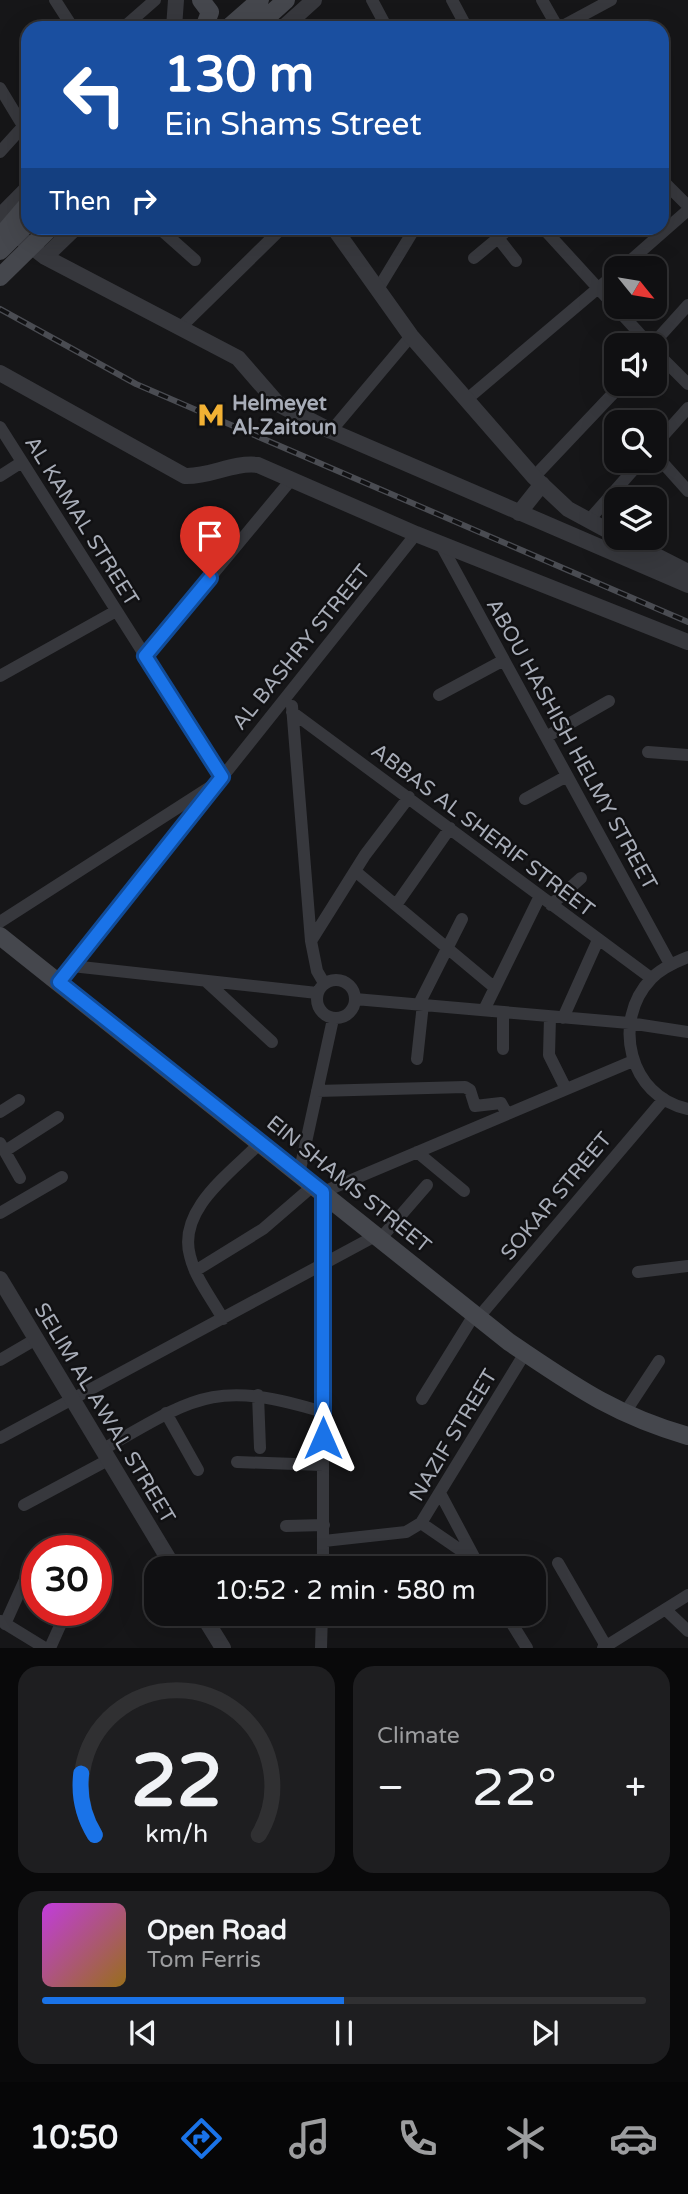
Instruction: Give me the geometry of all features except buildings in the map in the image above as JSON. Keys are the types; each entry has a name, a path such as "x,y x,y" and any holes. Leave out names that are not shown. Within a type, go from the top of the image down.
{"main road":[{"path":"201,0 210,12 207,21"},
{"path":"236,21 260,0"},
{"path":"263,21 284,1"},
{"path":"0,237 21,212"},
{"path":"0,251 21,230"},
{"path":"0,277 43,235"},
{"name":"EIN SHAMS STREET","path":"0,936 525,1353 575,1388 624,1414 688,1436"}],"street":[{"path":"55,0 68,21"},
{"path":"131,21 155,0"},
{"path":"174,21 176,0"},
{"path":"291,21 314,0"},
{"path":"372,0 383,21"},
{"path":"452,0 463,21"},
{"path":"542,0 554,21"},
{"path":"571,21 611,0"},
{"path":"0,88 21,116"},
{"path":"0,152 21,129"},
{"path":"669,188 688,208 669,221"},
{"path":"0,215 21,194"},
{"path":"0,222 45,257 238,358 278,404 331,431 688,585"},
{"path":"45,257 68,235"},
{"path":"167,235 195,260"},
{"path":"181,327 275,235"},
{"path":"339,235 411,336 538,480 568,509 604,528"},
{"path":"378,289 411,235"},
{"path":"474,258 502,235"},
{"path":"550,235 639,333"},
{"path":"632,256 650,235"},
{"path":"498,238 516,261"},
{"path":"466,400 604,284"},
{"path":"663,333 688,305"},
{"path":"331,431 411,336"},
{"path":"667,362 688,384"},
{"path":"0,373 185,477 198,477 242,463 258,466 416,534 688,642"},
{"path":"519,513 538,480 612,396"},
{"path":"667,431 688,408"},
{"name":"AL KAMAL STREET","path":"0,427 221,779"},
{"path":"0,476 22,462"},
{"path":"667,468 688,491"},
{"path":"589,520 631,473"},
{"path":"145,656 291,480"},
{"name":"AL BASHRY STREET","path":"59,982 416,534"},
{"name":"ABOU HASHISH HELMY STREET","path":"440,543 670,964"},
{"path":"645,550 688,572"},
{"path":"0,676 117,611"},
{"path":"439,695 504,660"},
{"path":"290,692 311,941 321,988 319,1010 333,1018 348,1014 355,999"},
{"path":"546,737 609,701"},
{"name":"ABBAS AL SHERIF STREET","path":"292,712 651,978"},
{"path":"648,752 688,755"},
{"path":"525,799 567,776"},
{"path":"0,922 221,779"},
{"path":"311,941 355,871 409,797"},
{"path":"396,905 450,828"},
{"path":"355,871 495,988"},
{"path":"551,905 581,878"},
{"path":"484,1010 540,897"},
{"path":"417,1059 421,1004 462,919"},
{"path":"566,1089 549,1055 557,1018 598,940"},
{"path":"688,957 670,964 651,978 636,999 629,1023 633,1061 646,1082 664,1099 688,1109"},
{"path":"72,966 206,982 321,988 335,979 347,983 355,999"},
{"path":"206,982 272,1042"},
{"path":"355,999 629,1023 688,1032"},
{"path":"503,1012 503,1049"},
{"path":"299,1174 333,1018"},
{"path":"195,1271 263,1228 318,1188 417,1152 633,1061"},
{"path":"317,1091 465,1087 470,1090 475,1106 501,1103 507,1114"},
{"name":"SOKAR STREET","path":"422,1399 476,1316 664,1099"},
{"path":"0,1112 19,1100"},
{"path":"20,1178 2,1147 58,1117"},
{"path":"223,1319 195,1271 188,1240 197,1209 261,1142"},
{"path":"417,1152 464,1191"},
{"path":"0,1213 62,1177"},
{"path":"0,1438 379,1237 427,1185"},
{"path":"318,1188 322,1265 323,1556"},
{"path":"638,1272 688,1266"},
{"name":"SELIM AL AWAL STREET","path":"0,1279 167,1556"},
{"path":"0,1360 36,1339"},
{"name":"NAZIF STREET","path":"324,1541 406,1532 421,1523 525,1353"},
{"path":"624,1414 659,1361"},
{"path":"24,1505 166,1413 207,1397 258,1395 323,1412"},
{"path":"258,1395 260,1448"},
{"path":"166,1413 198,1470"},
{"path":"237,1462 323,1465"},
{"path":"440,1493 473,1556"},
{"path":"421,1523 466,1556"},
{"path":"286,1526 324,1525"},
{"path":"558,1563 605,1647 688,1595"},
{"path":"21,1585 3,1623 48,1648 59,1626"},
{"path":"666,1610 688,1631"},
{"path":"209,1626 223,1648"},
{"path":"321,1648 322,1626"},
{"path":"513,1626 527,1648"}],"railway":[{"path":"0,309 136,384 688,622"}],"place":[{"name":"Helmeyet Al-Zaitoun","path":"211,415"}],"route":[{"path":"210,578 145,656 222,777 59,982 323,1192 323,1438"}]}
